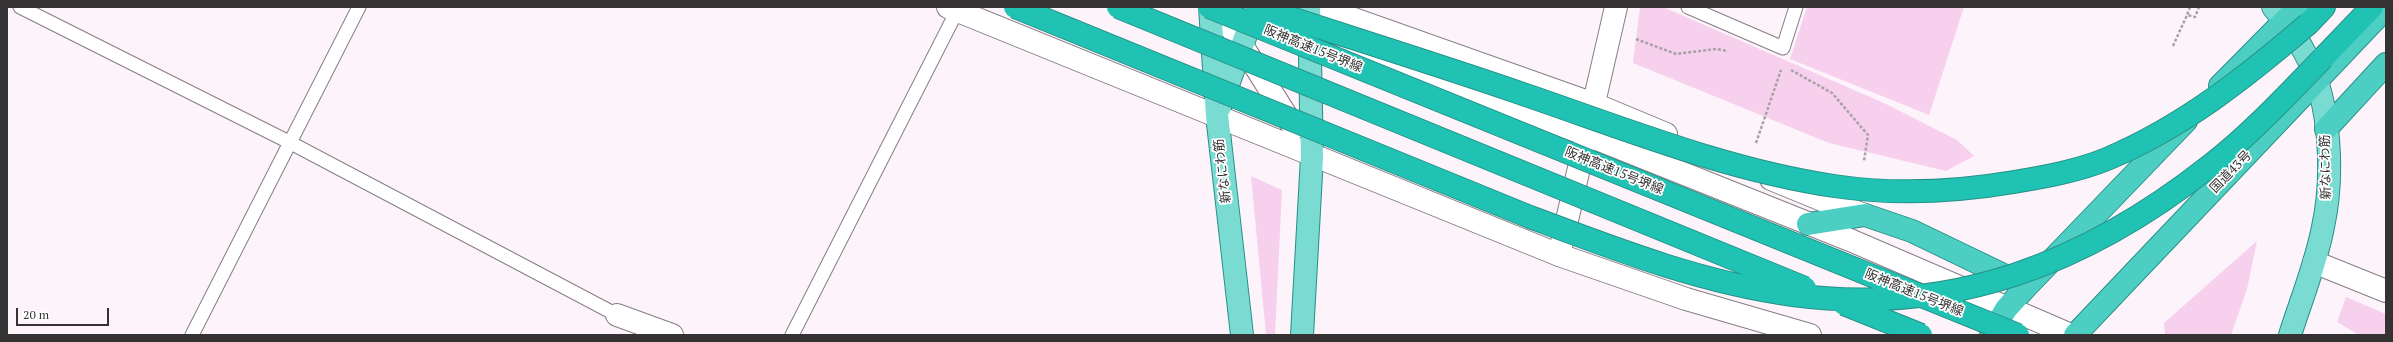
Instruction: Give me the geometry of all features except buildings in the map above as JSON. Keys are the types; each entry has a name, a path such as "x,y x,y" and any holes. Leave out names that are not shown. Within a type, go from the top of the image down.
{"highway":[{"path":"1015,7 1530,217 1605,245 1730,283 1792,295 1857,300 1922,297 1984,285 2044,264 2102,239 2157,205 2212,164 2269,114 2372,7"},
{"path":"1118,7 1921,335"},
{"name":"阪神高速15号堺線","path":"1210,7 2018,335"},
{"path":"1253,8 1498,85 1683,149 1758,170 1835,186 1903,192 1972,189 2040,178 2105,160 2162,132 2207,105 2256,69 2324,7"},
{"name":"国道43号","path":"2075,335 2386,8"},
{"path":"1975,335 2006,309 2286,10"},
{"path":"2326,129 2386,64"},
{"path":"1808,224 1865,215 1912,231 2026,286"},
{"path":"1992,335 2006,309"}],"main road":[{"name":"新なにわ筋","path":"1210,7 1217,115 1242,335"},
{"path":"1302,335 1312,157 1309,7"},
{"path":"1217,115 1243,46 1253,8"},
{"name":"新なにわ筋","path":"2286,10 2318,81 2326,129 2328,164 2327,209 2314,262 2290,335"}],"street":[{"path":"1218,7 1312,157"},
{"path":"1320,7 1594,104 1805,194 1865,215"},
{"path":"1559,255 1616,7"},
{"path":"1253,8 1310,33 1586,135 1808,224 2006,309 2071,335"},
{"path":"952,9 1217,115 1312,157 1559,255 1672,295 1810,335"},
{"path":"2314,262 2386,291"},
{"path":"617,315 672,335"}],"lane":[{"path":"20,7 289,142 617,315"},
{"path":"192,335 359,7"},
{"path":"1688,7 1783,48 1796,7"},
{"path":"792,335 952,9"}],"path":[{"path":"2173,46 2190,7"},
{"path":"2187,15 2195,17 2199,7"},
{"path":"1611,30 1676,54 1716,49 1734,51"},
{"path":"1754,149 1782,65 1783,48"},
{"path":"1782,65 1832,93 1868,134 1864,163"}],"shaded area":[{"path":"1640,7 1663,7 1884,103 1957,140 1974,156 1946,171 1829,143 1633,63"},
{"path":"1807,7 1964,7 1929,115 1790,59"},
{"path":"1251,176 1282,190 1275,335 1266,335"},
{"path":"2257,241 2247,289 2231,335 2165,335 2164,323"},
{"path":"2346,297 2386,314 2386,335 2359,335 2337,322"}]}
